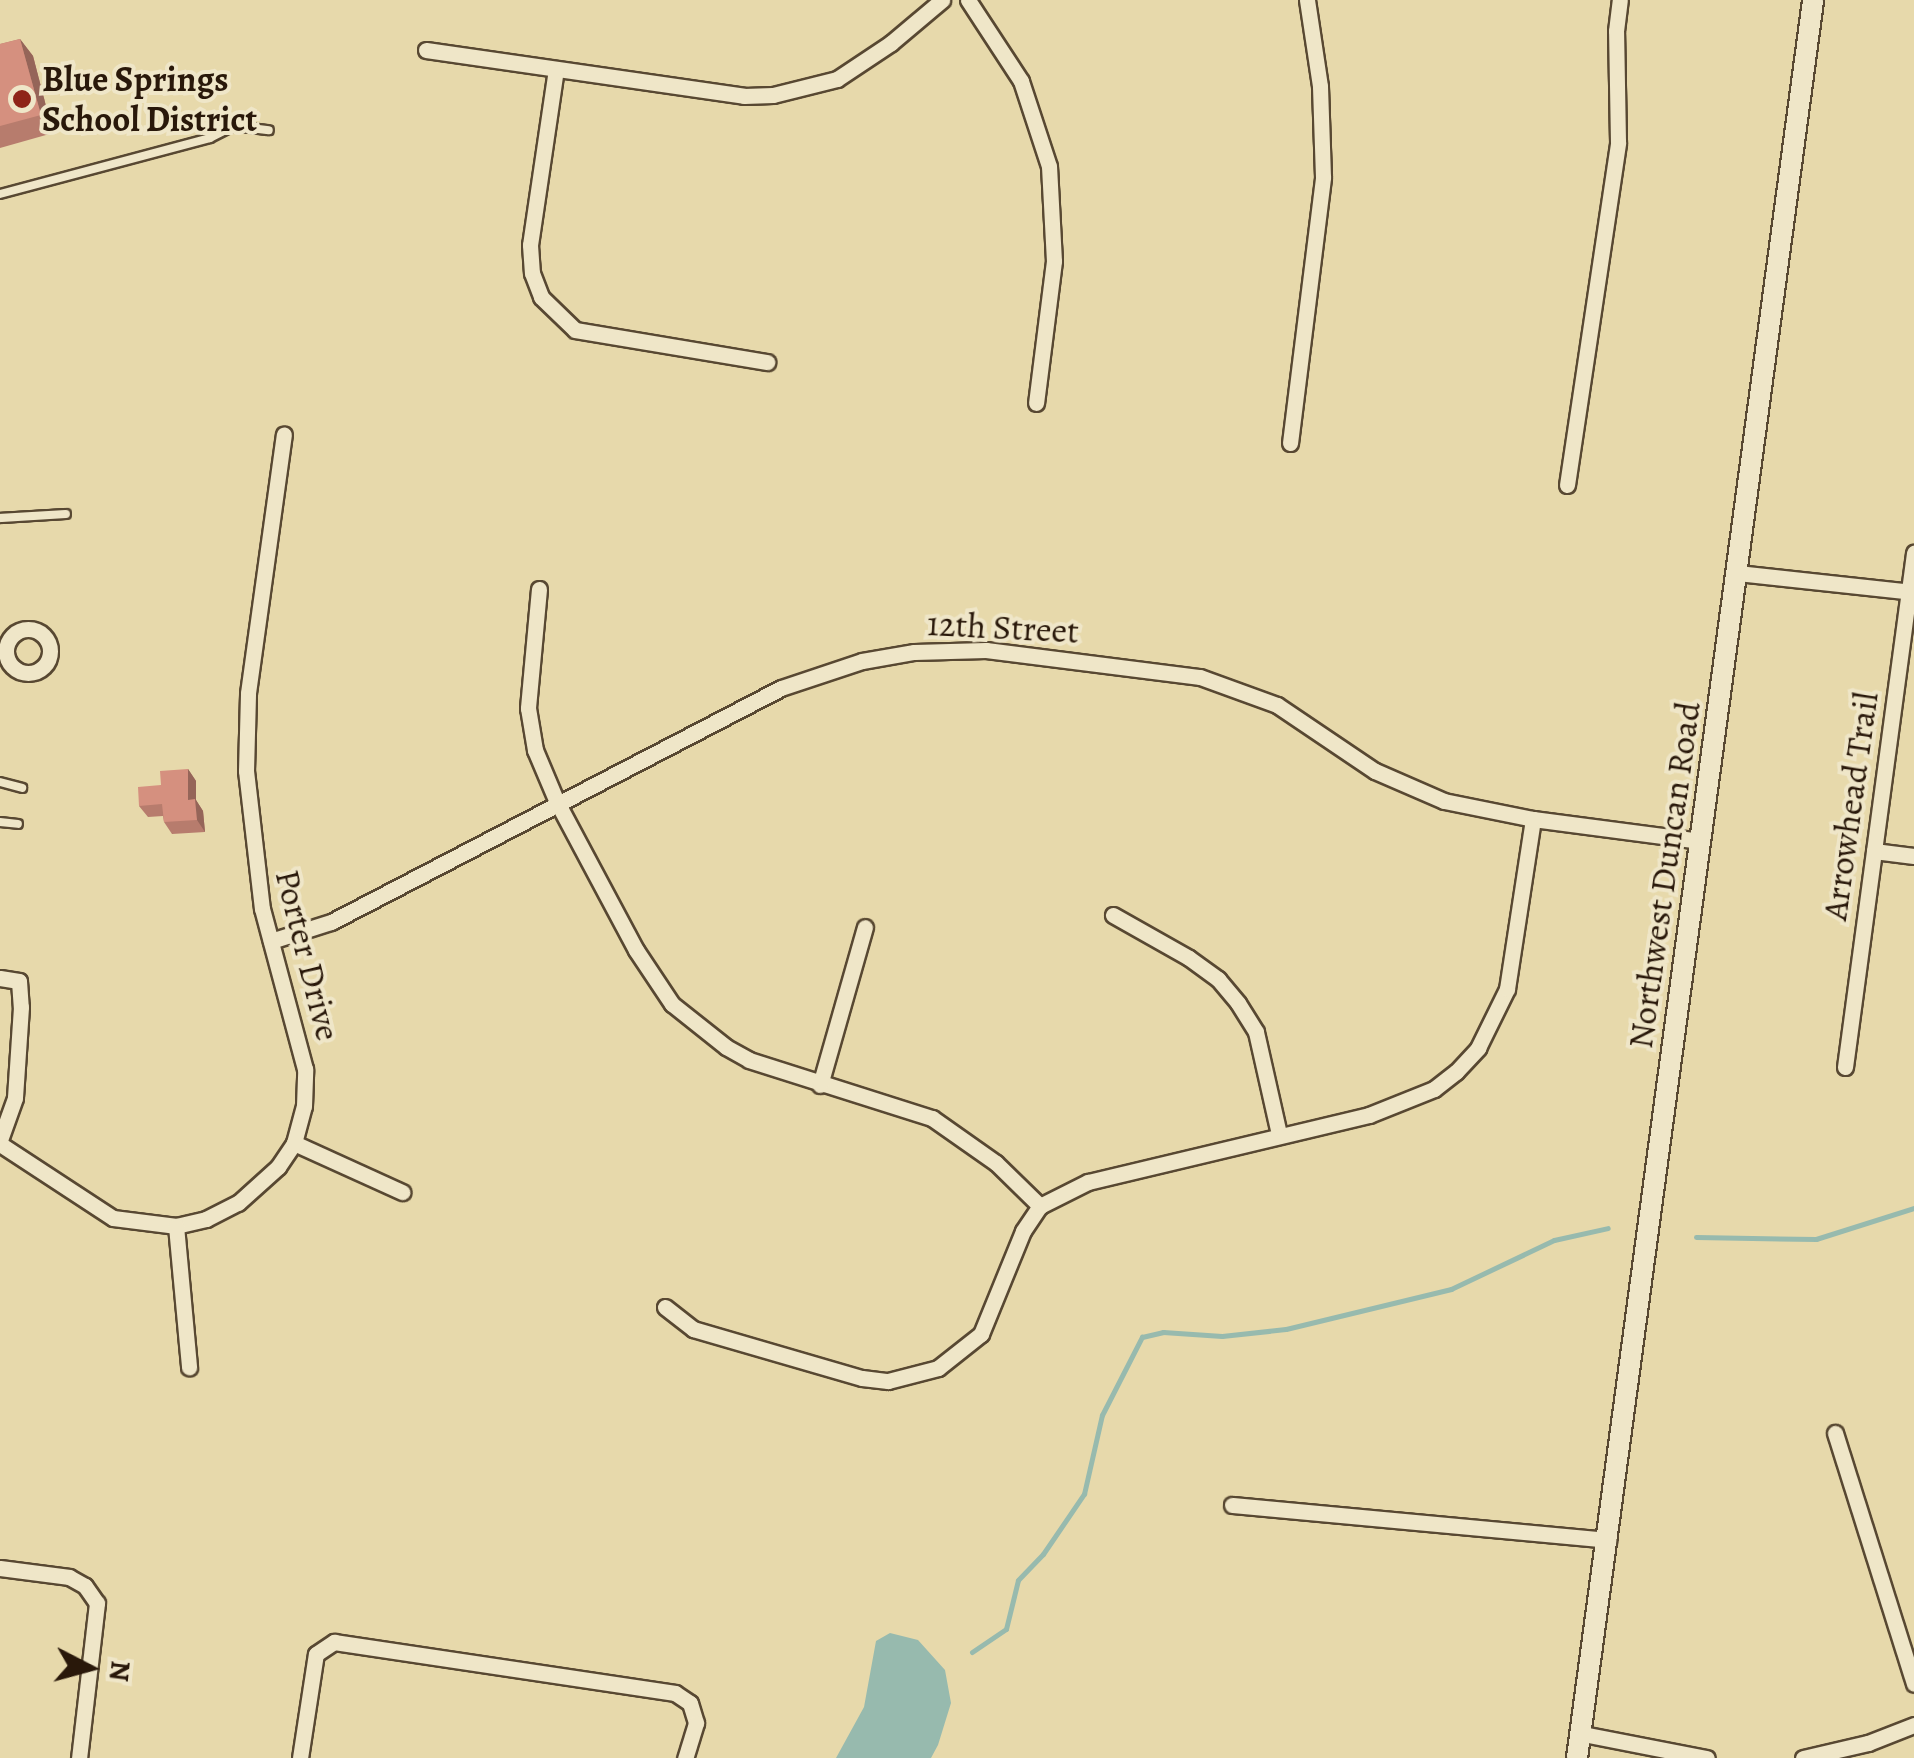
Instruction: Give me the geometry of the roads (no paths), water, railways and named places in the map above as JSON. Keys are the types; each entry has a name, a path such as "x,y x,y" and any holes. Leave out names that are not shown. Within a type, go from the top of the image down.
{"street":[{"path":"426,50 744,96 803,90 837,80 865,63 942,0"},
{"path":"968,0 1021,81 1050,166 1054,261 1036,403"},
{"path":"1290,443 1324,177 1320,86 1307,0"},
{"path":"1567,485 1618,142 1620,0"},
{"name":"Northwest Duncan Road","path":"1578,1758 1813,0"},
{"path":"556,69 530,245 532,273 541,297 575,330 594,336 767,362"},
{"name":"Porter Drive","path":"0,978 20,981 15,1098 0,1142 113,1218 176,1226 206,1220 238,1204 278,1167 294,1142 304,1106 305,1069 271,941 253,853 246,731 284,434"},
{"name":"Arrowhead Trail","path":"1845,1068 1914,553"},
{"path":"1738,573 1911,591"},
{"path":"539,589 528,708 535,750 557,802 636,950 672,1004 726,1047 779,1072 932,1118 996,1162 1040,1206"},
{"name":"12th Street","path":"271,941 330,922 557,802 814,675 904,652 986,650 1213,682 1276,706 1375,772 1414,790 1480,810 1533,820 1701,841"},
{"path":"665,1307 693,1329 862,1378 914,1377 938,1368 981,1334 1023,1231 1040,1206 1088,1182 1405,1102 1434,1089 1478,1048 1507,989 1515,961 1533,820"},
{"path":"1874,851 1914,856"},
{"path":"1113,915 1189,958 1218,980 1238,1003 1256,1032 1280,1134"},
{"path":"820,1085 865,928"},
{"path":"294,1142 402,1192"},
{"path":"176,1226 189,1367"},
{"path":"1835,1433 1914,1684"},
{"path":"1232,1505 1608,1540"},
{"path":"0,1568 69,1577 85,1586 97,1603 98,1627 79,1758"},
{"path":"300,1758 317,1642 674,1693 690,1704 696,1722 685,1758"},
{"path":"690,1704 706,1696"},
{"path":"1803,1758 1868,1743 1914,1725"},
{"path":"1583,1734 1707,1758"}],"lane":[{"path":"0,194 210,138 234,126 269,130"},
{"path":"0,518 66,514"},
{"path":"0,782 22,788"},
{"path":"0,822 18,824"}],"water":[{"path":"890,1633 918,1640 945,1670 951,1703 938,1745 931,1758 836,1758 864,1707 876,1641"}],"waterway":[{"path":"1696,1237 1816,1239 1914,1208"},
{"path":"972,1652 1006,1629 1018,1580 1043,1554 1084,1494 1102,1415 1142,1337 1163,1332 1222,1336 1286,1329 1451,1289 1554,1240 1608,1228"}],"place":[{"name":"Blue Springs School District","path":"22,99"}]}
